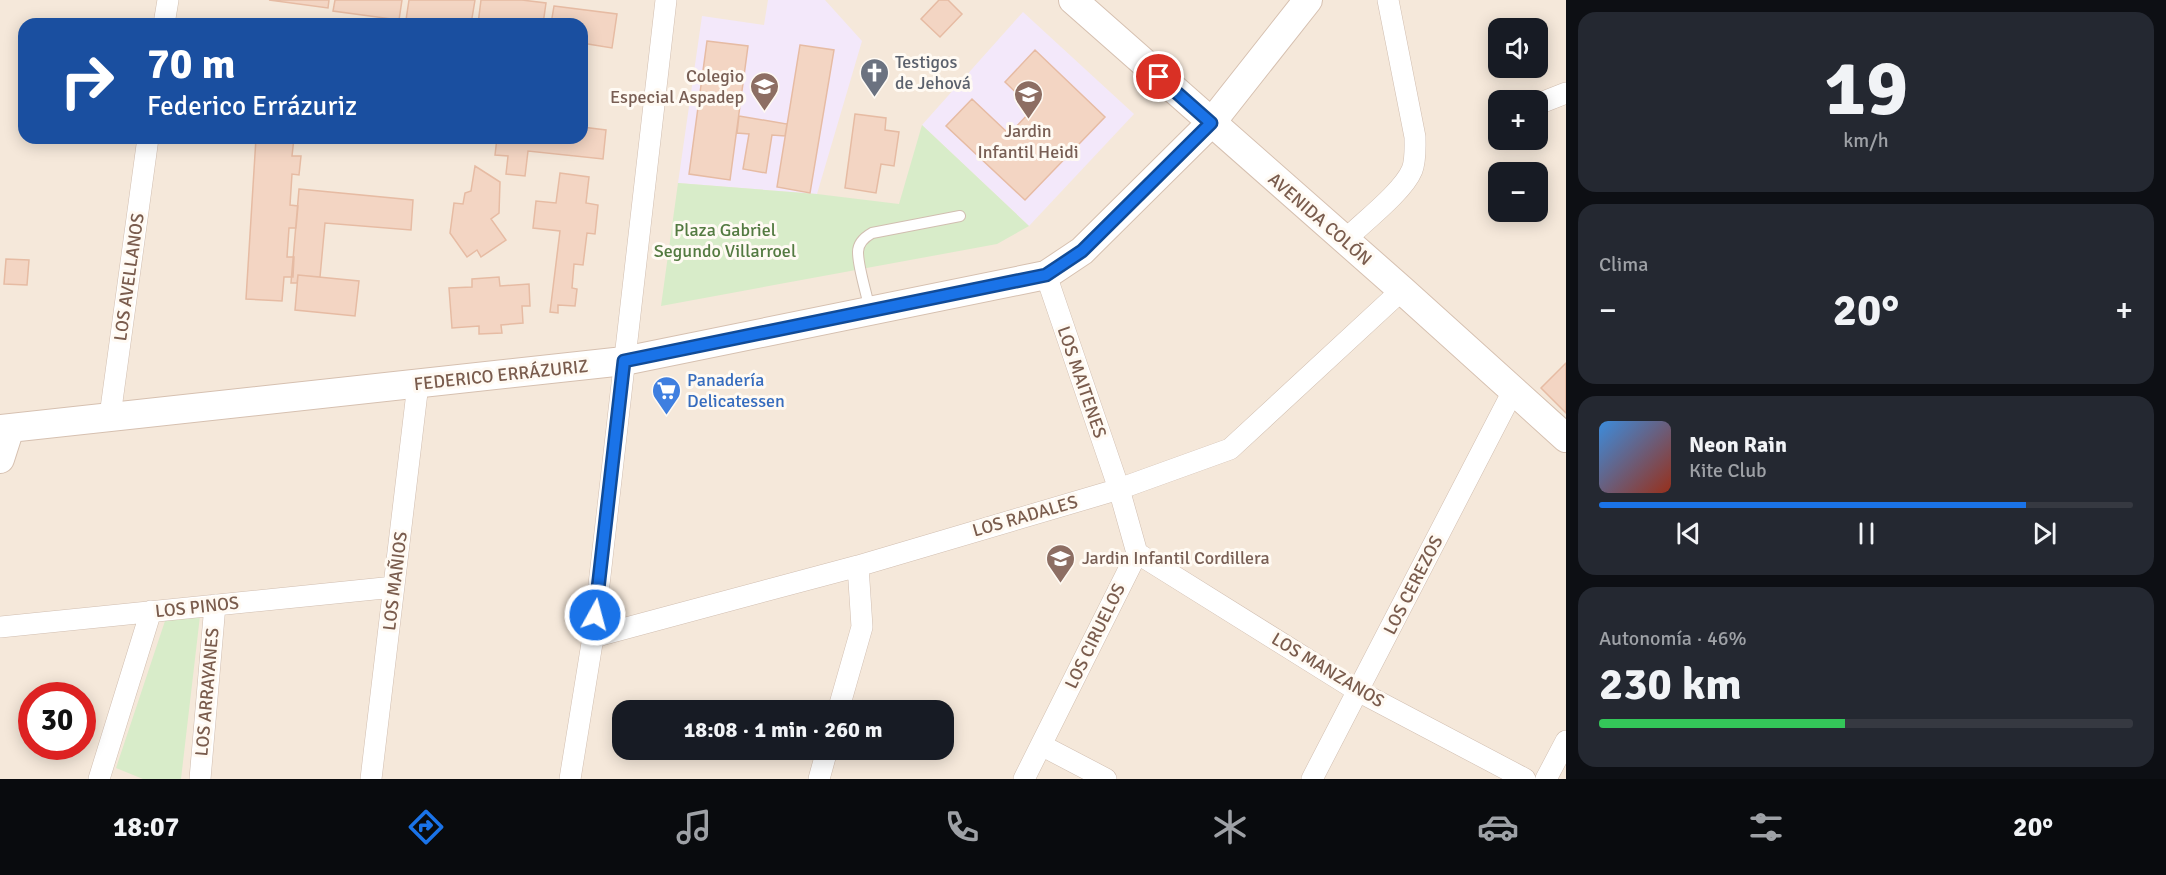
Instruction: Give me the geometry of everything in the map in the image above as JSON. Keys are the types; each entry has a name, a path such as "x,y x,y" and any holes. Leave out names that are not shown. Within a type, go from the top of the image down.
{"street":[{"path":"165,18 168,0"},
{"path":"570,779 592,637 666,0"},
{"name":"AVENIDA COLÓN","path":"1073,0 1566,438"},
{"name":"FEDERICO ERRÁZURIZ","path":"5,429 624,361 1046,275 1082,251 1211,123 1308,0"},
{"path":"1344,241 1405,183 1412,169 1415,137 1388,0"},
{"path":"1548,100 1566,93"},
{"name":"LOS AVELLANOS","path":"110,416 147,144"},
{"name":"LOS MAITENES","path":"1046,275 1119,489"},
{"name":"LOS RADALES","path":"592,637 858,566 1119,489 1230,449 1402,290"},
{"name":"LOS MAÑIOS","path":"371,779 418,384"},
{"name":"LOS CEREZOS","path":"1312,779 1513,391"},
{"path":"0,459 5,429"},
{"path":"1119,489 1137,552"},
{"name":"LOS MANZANOS","path":"1137,552 1358,691 1525,779"},
{"name":"LOS CIRUELOS","path":"1024,779 1137,552"},
{"path":"841,700 862,627 858,566"},
{"name":"LOS PINOS","path":"0,627 394,587"},
{"name":"LOS ARRAYANES","path":"200,779 215,605"},
{"path":"99,779 151,611"},
{"path":"1546,779 1566,741"},
{"path":"1041,745 1106,779"},
{"path":"819,779 824,760"}],"lane":[{"path":"870,311 858,253 866,236 960,216"}],"shaded area":[{"path":"0,0 1566,0 1566,779 0,779"},
{"name":"Colegio Especial Aspadep","path":"768,0 825,0 862,41 817,194 678,183 702,16 764,25"},
{"name":"Jardin Infantil Heidi","path":"1023,12 1134,114 1029,226 922,125"}],"green space":[{"name":"Plaza Gabriel Segundo Villarroel","path":"922,125 1029,226 997,244 661,306 678,183 817,194 899,204"},
{"path":"200,616 181,779 143,779 116,768 166,618"}],"building":[{"path":"269,0 329,0 328,8"},
{"path":"335,0 402,0 399,18 333,11"},
{"path":"409,0 475,0 472,18 406,18"},
{"path":"481,0 522,0 546,3 544,18 479,18"},
{"path":"939,0 948,0 962,14 940,37 921,19"},
{"path":"554,6 617,14 612,48 588,44 588,18 552,18"},
{"path":"707,41 748,46 730,180 689,174"},
{"path":"800,45 834,50 810,193 777,187"},
{"path":"1035,50 1105,117 1025,200 946,126 972,99 1009,134 1033,109 1005,82"},
{"path":"855,114 886,118 885,130 899,132 894,166 881,164 876,193 845,188"},
{"path":"739,116 787,124 785,136 772,135 766,173 743,169 749,134 737,133"},
{"path":"588,128 606,130 603,159 528,151 525,176 506,174 508,156 495,155 496,144 588,144"},
{"path":"256,144 293,144 292,156 301,156 299,175 292,174 290,205 298,206 296,228 289,228 287,257 294,257 293,277 284,277 282,301 246,299"},
{"path":"475,166 500,182 499,213 491,219 506,240 481,257 477,250 467,257 450,233 454,203 463,204 465,193 471,191"},
{"path":"560,173 589,177 586,203 598,205 595,234 587,233 583,265 574,264 572,288 577,289 575,306 558,305 558,313 550,312 560,231 533,228 536,201 556,203"},
{"path":"299,189 413,200 411,230 325,223 320,277 298,275 297,283 291,283"},
{"path":"6,259 29,260 27,285 4,284"},
{"path":"298,275 359,281 355,316 295,310"},
{"path":"499,277 500,286 529,284 530,306 522,306 523,323 501,325 502,333 479,334 479,326 452,328 449,288 472,287 472,279"},
{"path":"1566,363 1566,413 1541,388"}],"place":[{"name":"Testigos de Jehová","path":"874,98"},
{"name":"Colegio Especial Aspadep","path":"765,112"},
{"name":"Jardin Infantil Heidi","path":"1028,120"},
{"name":"Panadería Delicatessen","path":"666,416"},
{"name":"Jardin Infantil Cordillera","path":"1061,584"}],"route":[{"path":"595,615 624,361 1046,275 1082,251 1211,123 1159,77"}]}
